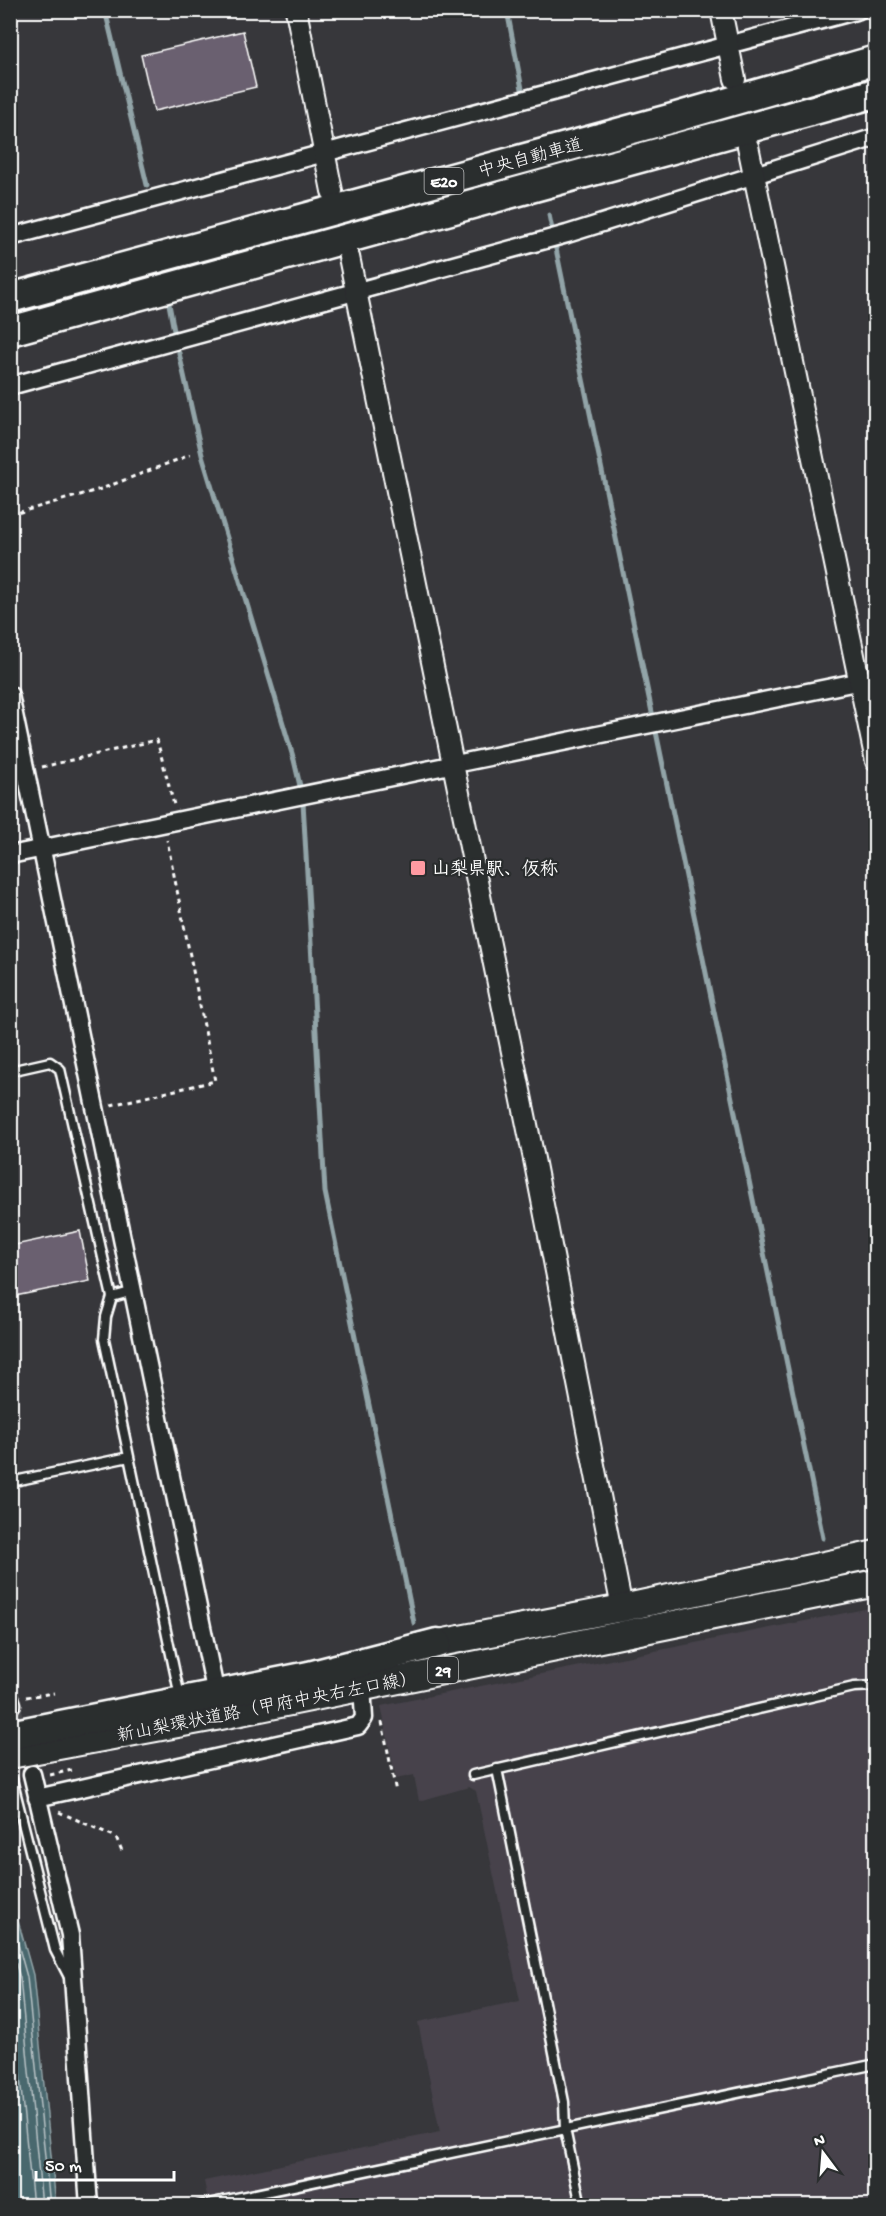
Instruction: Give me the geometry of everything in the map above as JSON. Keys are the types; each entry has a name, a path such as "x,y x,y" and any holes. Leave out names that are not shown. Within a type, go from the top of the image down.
{"highway":[{"name":"中央自動車道","path":"10,298 593,140 876,60"},
{"name":"中央自動車道","path":"10,331 876,93"},
{"path":"10,1735 264,1685 437,1643"}],"main road":[{"name":"29","path":"437,1643 622,1608 876,1554"},
{"name":"新山梨環状道路（甲府中央右左口線）","path":"11,1767 363,1686 876,1583"},
{"path":"13,1705 179,1692 437,1643"}],"street":[{"path":"296,10 332,191"},
{"path":"721,10 735,79"},
{"path":"10,237 859,10"},
{"path":"10,386 567,234 754,173 876,137"},
{"path":"748,146 867,680 876,761"},
{"path":"349,257 534,1159 622,1608"},
{"path":"10,855 867,680"},
{"path":"10,695 214,1685"},
{"path":"38,1798 358,1726 364,1718 363,1686"},
{"path":"37,1775 38,1798 70,1935 89,2205"}],"lane":[{"path":"10,1071 50,1062 60,1069 112,1297 105,1317 104,1339 179,1692"},
{"path":"112,1297 134,1291"},
{"path":"10,1482 129,1457"},
{"path":"473,1775 854,1687 876,1686"},
{"path":"11,1767 55,1950 75,1988"},
{"path":"497,1769 564,2102 565,2129 581,2205"},
{"path":"198,2205 876,2064"}],"path":[{"path":"10,515 101,489 190,455"},
{"path":"26,771 157,740 215,1081 95,1108"},
{"path":"13,1705 54,1693"},
{"path":"383,1729 396,1792"},
{"path":"37,1775 72,1770 69,1760"},
{"path":"57,1811 116,1838 123,1853"}],"shaded area":[{"path":"875,1607 875,2205 209,2206 204,2181 440,2132 418,2022 520,2001 476,1791 469,1787 419,1801 414,1775 396,1779 381,1706"}],"water":[{"path":"10,1892 33,1975 56,2205 11,2205"}],"building":[{"path":"243,31 256,87 154,111 141,55"},
{"path":"80,1231 90,1281 10,1297 10,1246"}],"waterway":[{"path":"105,10 147,185"},
{"path":"507,10 522,89"},
{"path":"549,215 823,1538"},
{"path":"169,304 174,331"},
{"path":"179,353 202,455 300,786"},
{"path":"303,802 325,1192 414,1623"}],"tunnel":[{"path":"12,1704 22,1740"}],"place":[{"name":"山梨県駅、仮称","path":"418,868"}]}
